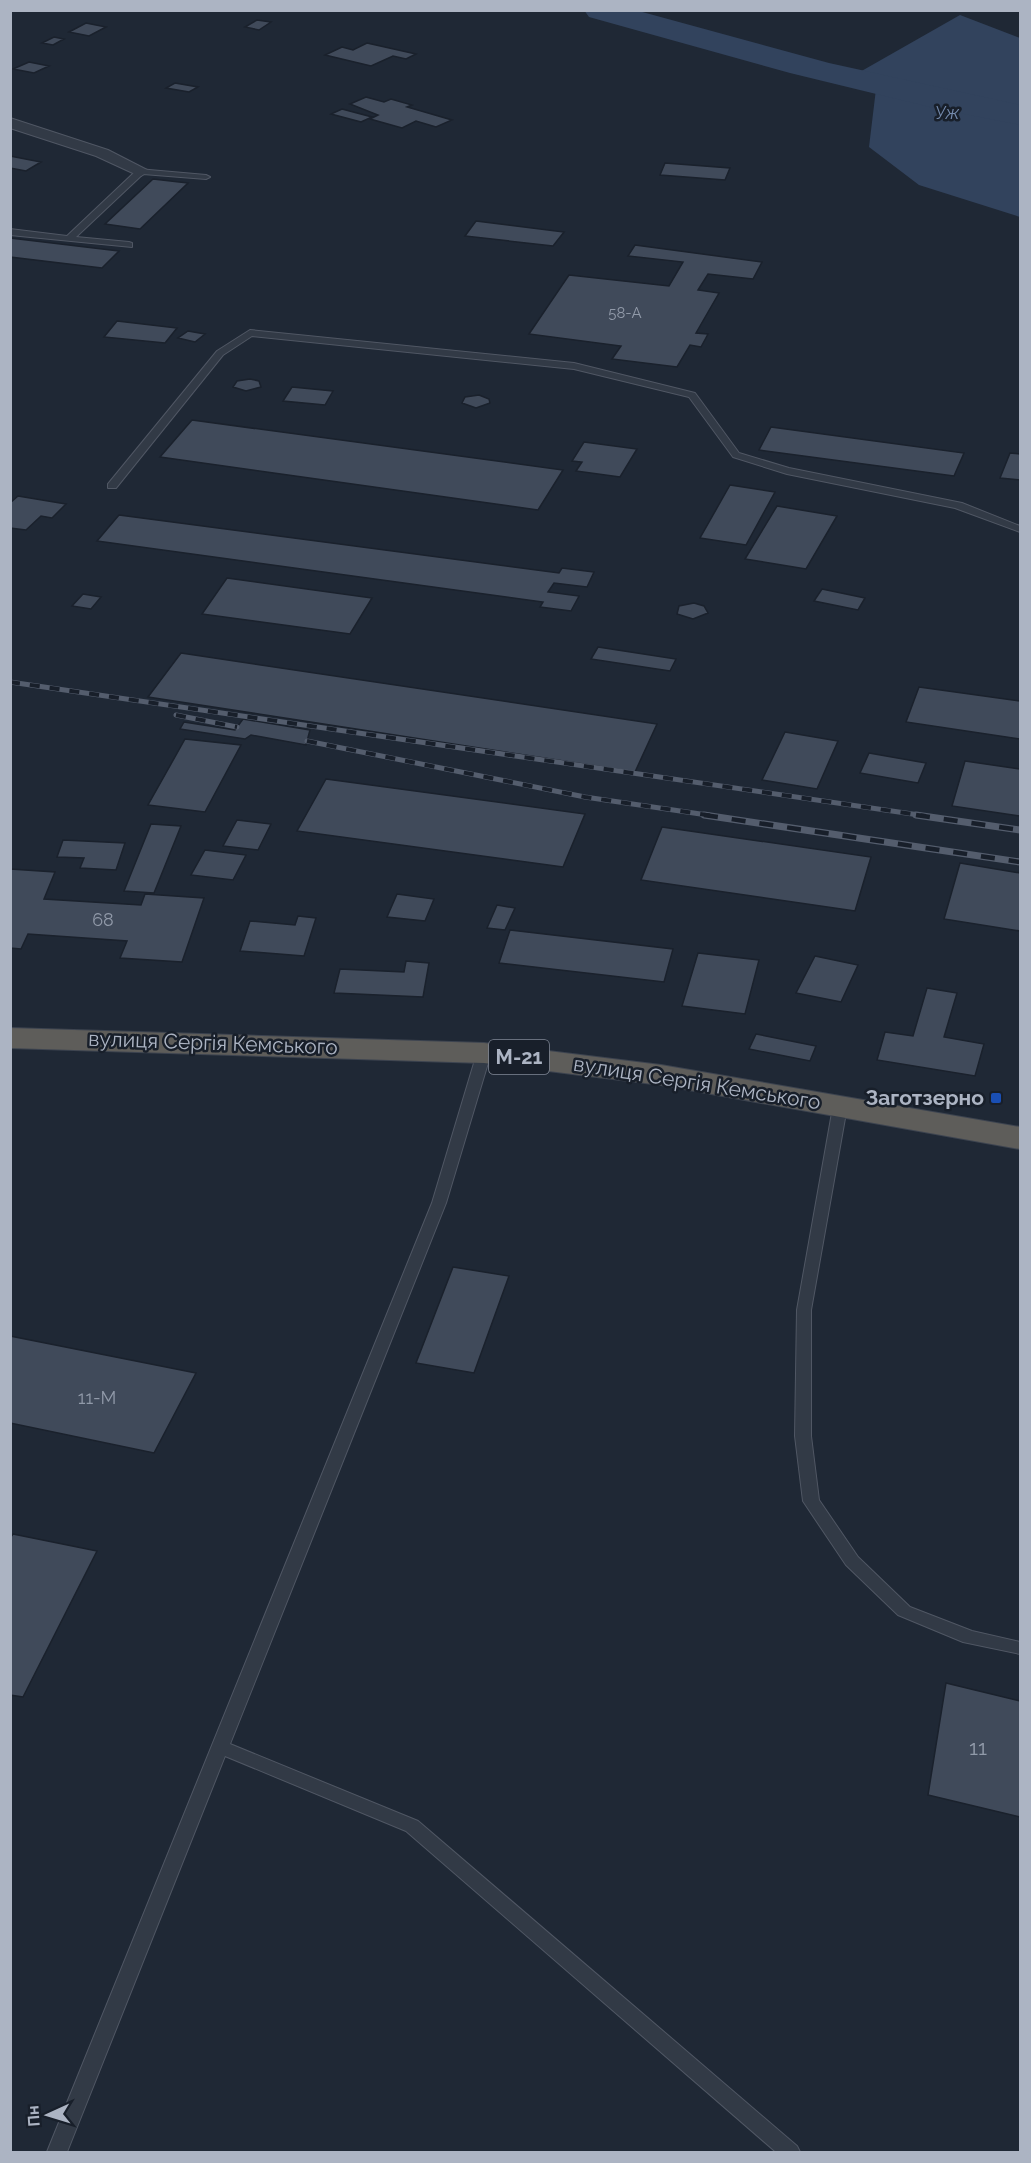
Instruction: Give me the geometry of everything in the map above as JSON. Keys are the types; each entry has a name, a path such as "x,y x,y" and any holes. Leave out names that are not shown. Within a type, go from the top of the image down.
{"highway":[{"name":"вулиця Сергія Кемського","path":"10,1038 484,1053 661,1075 1020,1138"}],"street":[{"path":"10,123 102,153 141,171"}],"lane":[{"path":"69,238 141,171 206,177"},
{"path":"10,232 129,245"},
{"path":"111,486 220,353 250,333 574,366 692,394 736,454 787,471 958,505 1020,529"},
{"path":"57,2152 439,1203 484,1053"},
{"path":"840,1107 804,1310 803,1436 811,1501 852,1561 904,1611 969,1637 1020,1648"},
{"path":"220,1747 412,1826 790,2152"}],"water":[{"name":"Уж","path":"960,15 1020,38 1020,217 919,185 869,147 876,89 844,81"}],"building":[{"path":"257,20 271,22 259,30 245,27"},
{"path":"86,23 106,27 89,36 69,32"},
{"path":"54,37 64,39 53,45 42,43"},
{"path":"367,43 416,54 406,59 393,56 371,66 325,55 342,47 353,50"},
{"path":"29,62 49,66 34,73 13,69"},
{"path":"175,83 198,87 189,92 166,88"},
{"path":"366,97 384,102 391,99 412,105 407,107 452,120 436,127 416,121 402,128 370,119 378,115 350,104"},
{"path":"342,109 372,117 361,122 331,114"},
{"path":"10,156 41,162 26,171 10,168"},
{"path":"665,163 730,168 725,180 660,175"},
{"path":"153,179 188,183 140,229 105,224"},
{"path":"476,221 564,232 553,246 465,236"},
{"path":"10,238 119,251 102,268 10,257"},
{"path":"635,245 762,262 753,279 708,274 698,290 719,293 696,333 708,334 701,347 690,345 677,367 612,359 621,346 529,334 569,275 669,286 683,262 628,256"},
{"path":"117,321 177,328 165,343 104,337"},
{"path":"188,331 205,334 195,342 178,338"},
{"path":"250,379 259,381 261,387 246,391 233,387 237,381"},
{"path":"292,387 333,391 325,405 283,401"},
{"path":"479,395 489,399 490,403 476,408 462,403 465,397"},
{"path":"192,420 563,470 538,510 160,457"},
{"path":"771,427 964,453 954,476 759,450"},
{"path":"584,442 637,449 620,477 576,471 582,462 572,461"},
{"path":"1010,453 1020,454 1020,480 1000,478"},
{"path":"730,485 775,492 746,545 700,538"},
{"path":"18,496 66,504 52,518 41,516 26,530 10,528 10,503"},
{"path":"777,506 837,516 806,569 745,559"},
{"path":"119,515 559,573 562,568 594,572 587,587 554,583 548,592 579,596 571,611 540,607 543,602 97,541"},
{"path":"227,578 372,598 350,634 202,614"},
{"path":"822,589 865,598 858,610 814,601"},
{"path":"83,594 101,597 91,609 72,606"},
{"path":"694,603 704,606 708,613 693,619 677,614 679,606"},
{"path":"598,647 676,659 670,671 591,659"},
{"path":"181,653 657,724 635,772 148,697"},
{"path":"919,687 1020,701 1020,739 906,722"},
{"path":"243,719 310,730 306,745 251,735 245,739 180,729 184,722 235,730"},
{"path":"785,732 838,741 817,789 762,780"},
{"path":"185,739 241,745 205,812 148,805"},
{"path":"869,753 926,763 918,783 860,773"},
{"path":"965,761 1020,769 1020,816 952,806"},
{"path":"326,779 585,814 563,867 297,831"},
{"path":"237,820 271,824 258,850 223,846"},
{"path":"151,824 181,826 154,893 124,891"},
{"path":"662,827 871,857 855,911 641,880"},
{"path":"63,840 125,843 116,870 80,868 84,858 57,857"},
{"path":"205,850 246,855 233,880 191,875"},
{"path":"960,863 1020,873 1020,931 944,919"},
{"path":"10,869 55,872 44,899 141,905 145,894 204,898 182,962 120,958 127,941 28,934 21,949 10,948"},
{"path":"397,894 434,899 425,921 387,917"},
{"path":"497,905 515,908 505,930 487,928"},
{"path":"298,916 316,918 304,956 240,951 250,921 295,925"},
{"path":"510,930 673,949 664,982 499,963"},
{"path":"698,953 759,960 745,1014 682,1006"},
{"path":"815,956 858,965 841,1002 796,993"},
{"path":"406,961 429,963 423,997 334,993 340,969 404,972"},
{"path":"927,988 957,993 944,1037 984,1044 975,1076 877,1060 885,1032 913,1036"},
{"path":"756,1034 816,1046 810,1061 749,1049"},
{"path":"453,1267 509,1276 474,1373 416,1363"},
{"path":"10,1336 196,1373 154,1453 10,1423"},
{"path":"13,1534 97,1551 23,1697 10,1695 10,1538"},
{"path":"946,1683 1020,1701 1020,1817 928,1795"}],"waterway":[{"name":"Уж","path":"600,10 726,47 938,99 1020,115"}],"railway":[{"path":"10,682 926,816"},
{"path":"176,715 237,727"},
{"path":"307,741 585,797 714,816"},
{"path":"704,815 1020,862"},
{"path":"916,815 1020,830"}],"place":[{"name":"Заготзерно","path":"996,1098"}]}
